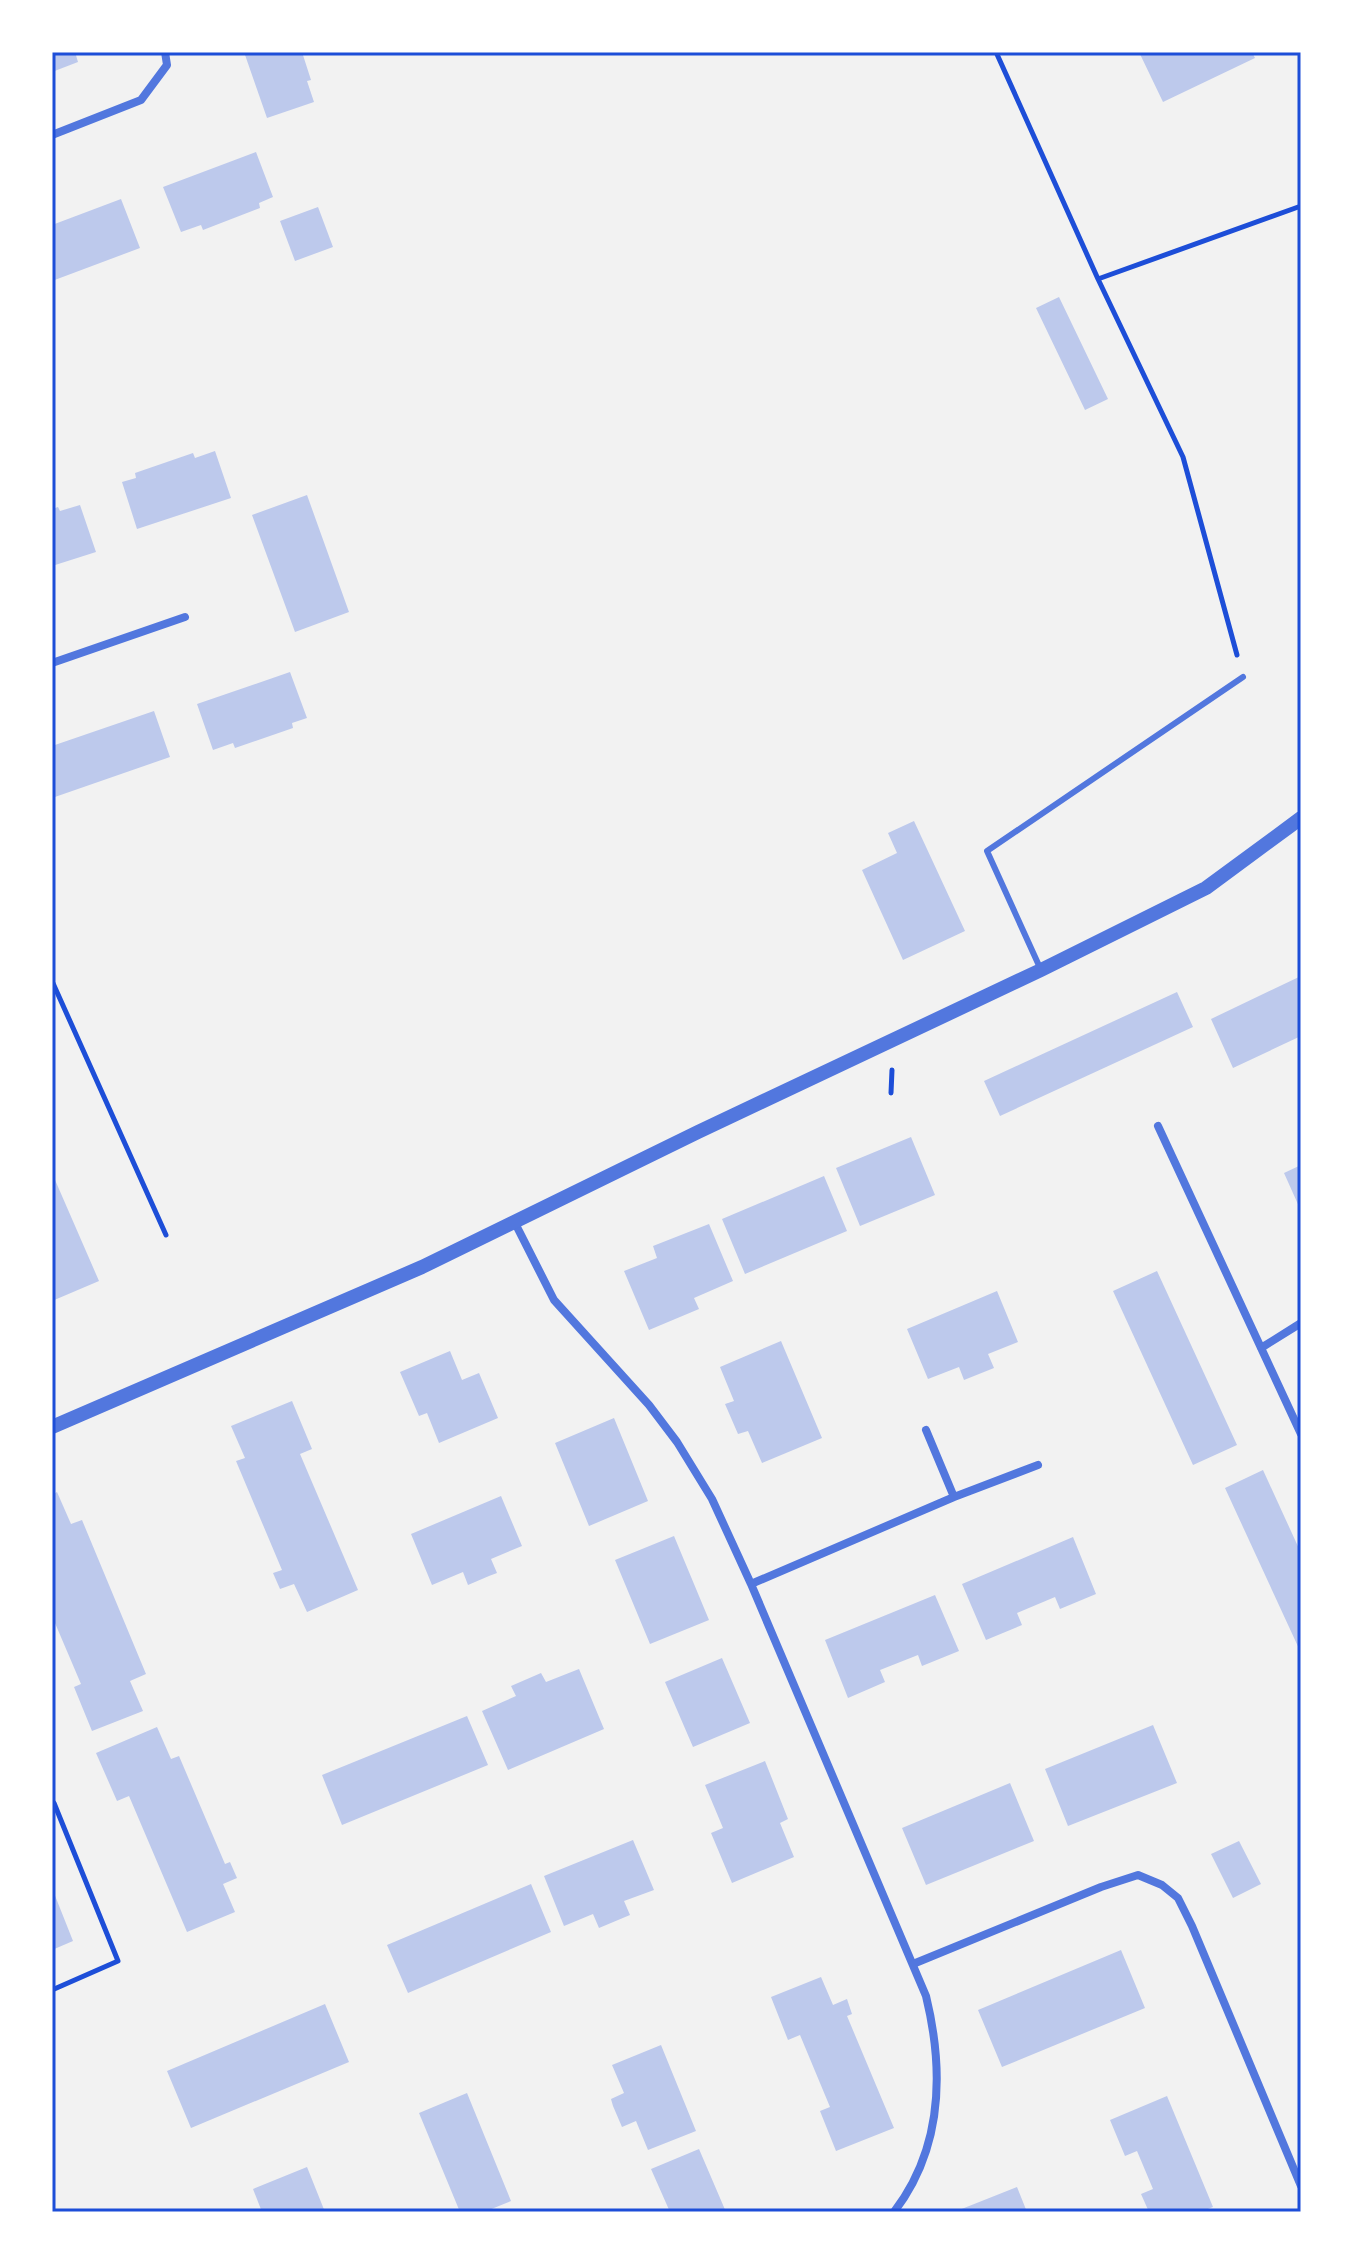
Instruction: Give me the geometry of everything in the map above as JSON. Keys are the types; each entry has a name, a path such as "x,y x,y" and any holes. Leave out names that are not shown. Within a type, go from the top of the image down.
{"street":[{"path":"52,135 141,100 167,65 165,52"},
{"path":"52,663 185,617"},
{"path":"52,1427 408,1273 1041,970 1206,888 1301,818"},
{"path":"1158,1126 1301,1434"},
{"path":"515,1223 554,1300 649,1405 677,1442 712,1499 926,1996 938,2062 936,2105 925,2155 894,2212"},
{"path":"1261,1348 1301,1323"},
{"path":"926,1430 954,1497"},
{"path":"751,1584 954,1497 1038,1465"},
{"path":"913,1964 1138,1875 1162,1885 1178,1898 1192,1926 1300,2184"}],"lane":[{"path":"1041,970 987,851 1243,677"}],"path":[{"path":"996,52 1098,279 1183,457 1243,677"},
{"path":"1098,279 1301,206"},
{"path":"52,981 166,1235"},
{"path":"52,1804 118,1961 52,1990"}],"building":[{"path":"52,52 75,52 78,62 52,72"},
{"path":"244,52 302,52 314,102 267,118"},
{"path":"1139,52 1252,52 1255,58 1163,102"},
{"path":"256,152 273,197 259,203 260,208 203,230 201,225 181,232 163,187"},
{"path":"121,199 140,248 52,281 52,225"},
{"path":"318,207 333,247 295,261 280,221"},
{"path":"1059,297 1108,399 1085,410 1036,308"},
{"path":"215,451 231,498 137,529 122,482 136,478 135,473 193,453 195,458"},
{"path":"307,495 349,612 295,632 252,515"},
{"path":"80,505 96,552 52,566 52,509 58,507 60,511"},
{"path":"290,672 307,718 292,723 293,728 235,748 233,743 213,750 197,704"},
{"path":"154,711 170,757 52,798 52,746"},
{"path":"914,821 965,931 903,960 862,870 897,853 888,833"},
{"path":"1301,976 1301,1036 1233,1068 1211,1019"},
{"path":"1177,992 1193,1027 1000,1116 984,1081"},
{"path":"911,1137 935,1195 860,1226 836,1168"},
{"path":"1301,1165 1301,1211 1284,1173"},
{"path":"52,1173 99,1281 52,1301"},
{"path":"824,1176 847,1231 745,1274 722,1219"},
{"path":"709,1224 733,1281 694,1298 699,1309 649,1330 624,1271 657,1258 653,1246"},
{"path":"1157,1271 1237,1445 1193,1465 1113,1291"},
{"path":"997,1291 1018,1342 988,1354 994,1368 964,1380 959,1367 928,1379 907,1329"},
{"path":"781,1341 822,1438 762,1463 748,1431 738,1434 725,1404 734,1401 720,1367"},
{"path":"450,1351 462,1380 479,1373 498,1418 439,1443 427,1413 419,1416 400,1372"},
{"path":"292,1401 312,1449 300,1454 358,1590 307,1612 294,1584 280,1589 273,1573 282,1570 236,1461 245,1458 231,1426"},
{"path":"614,1418 648,1501 589,1526 555,1443"},
{"path":"1263,1470 1301,1553 1301,1653 1225,1488"},
{"path":"57,1492 71,1524 82,1520 146,1674 130,1681 143,1711 92,1731 74,1687 81,1684 52,1616 52,1495"},
{"path":"501,1496 522,1546 491,1559 497,1573 468,1585 463,1572 432,1585 411,1534"},
{"path":"674,1536 709,1620 650,1644 615,1560"},
{"path":"1073,1537 1096,1594 1060,1609 1055,1597 1017,1613 1022,1625 986,1640 962,1584"},
{"path":"935,1595 959,1651 922,1666 918,1655 880,1670 885,1682 848,1698 825,1640"},
{"path":"722,1658 750,1723 693,1747 665,1682"},
{"path":"579,1669 604,1729 508,1770 482,1711 516,1696 511,1686 541,1673 546,1682"},
{"path":"467,1716 488,1765 342,1825 322,1775"},
{"path":"1153,1725 1177,1783 1068,1826 1045,1769"},
{"path":"157,1727 171,1759 179,1756 225,1864 230,1862 237,1878 223,1884 235,1912 187,1932 129,1796 117,1801 96,1753"},
{"path":"765,1761 788,1819 780,1823 794,1857 732,1883 711,1833 723,1828 705,1785"},
{"path":"1010,1783 1034,1841 926,1885 902,1828"},
{"path":"633,1840 654,1890 624,1901 630,1915 599,1928 593,1914 564,1926 544,1876"},
{"path":"1239,1841 1261,1884 1233,1898 1211,1854"},
{"path":"531,1884 551,1932 408,1993 387,1945"},
{"path":"52,1888 73,1941 52,1950"},
{"path":"1121,1950 1145,2008 1002,2067 978,2010"},
{"path":"821,1977 833,2005 847,1999 852,2014 847,2016 894,2128 836,2151 820,2111 830,2107 800,2035 788,2040 771,1997"},
{"path":"325,2004 349,2062 191,2128 167,2071"},
{"path":"661,2045 696,2131 648,2150 636,2121 622,2127 613,2106 611,2099 624,2093 612,2065"},
{"path":"467,2093 511,2201 484,2212 460,2212 419,2113"},
{"path":"1167,2096 1213,2207 1200,2212 1149,2212 1141,2194 1153,2189 1137,2151 1125,2156 1110,2120"},
{"path":"699,2149 726,2212 670,2212 651,2169"},
{"path":"307,2167 325,2212 262,2212 253,2189"},
{"path":"1017,2187 1027,2212 954,2212"}]}
